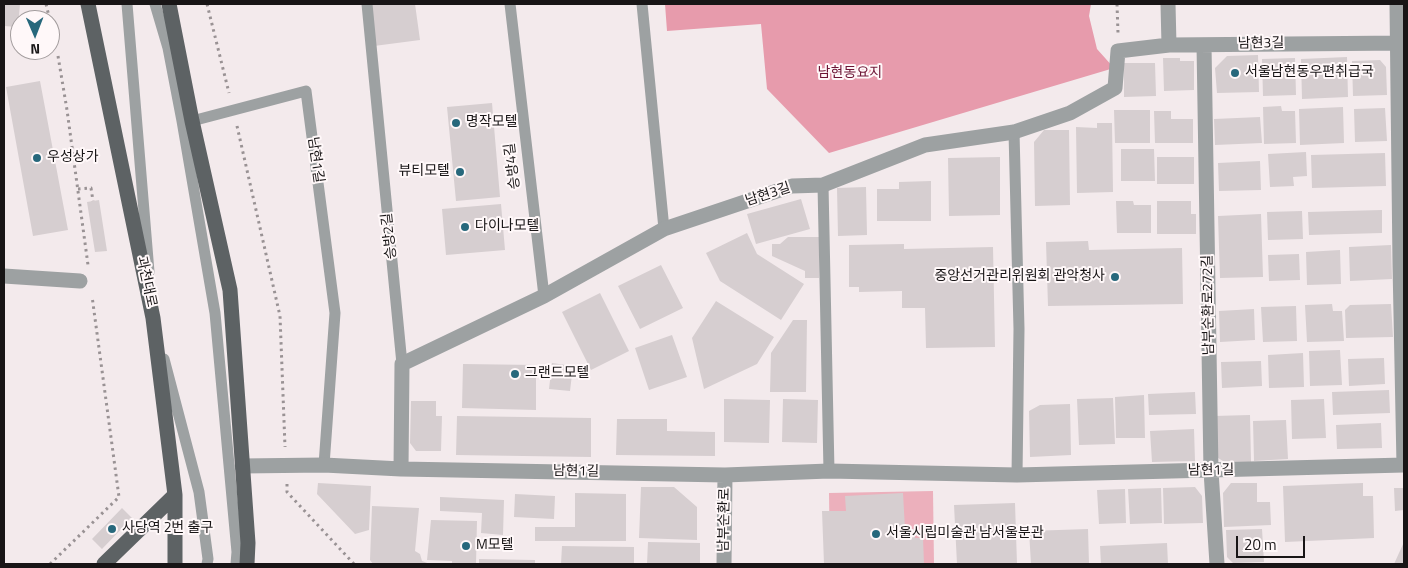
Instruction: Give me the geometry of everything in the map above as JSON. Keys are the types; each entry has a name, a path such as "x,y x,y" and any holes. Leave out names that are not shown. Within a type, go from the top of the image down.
{"main road":[{"name":"과천대로","path":"88,4 153,318 175,495 175,564"},
{"path":"169,4 192,121 230,290 248,542 247,564"},
{"path":"104,564 175,495"},
{"path":"248,542 255,564"}],"street":[{"path":"1168,4 1169,45"},
{"path":"1397,4 1401,43 1404,465"},
{"name":"남현3길","path":"402,364 544,296 664,229 792,186 823,185 925,145 1014,132 1070,113 1115,88 1118,51 1169,45 1401,43"},
{"name":"남부순환로272길","path":"1204,45 1211,471 1216,564"},
{"path":"4,276 80,282"},
{"name":"승방2길","path":"401,469 402,364"},
{"name":"남현1길","path":"242,466 324,465 401,469 726,475 829,471 1017,475 1404,465"},
{"name":"남부순환로","path":"724,564 726,475"}],"lane":[{"path":"127,4 153,318 199,492 208,559 207,564"},
{"path":"155,4 168,48 215,313 237,552 236,564"},
{"name":"승방2길","path":"367,4 402,364"},
{"name":"승방4길","path":"510,4 544,296"},
{"path":"642,4 664,229"},
{"name":"남현1길","path":"192,121 306,91 335,313 324,465"},
{"path":"1014,132 1020,329 1017,475"},
{"path":"823,185 829,471"}],"path":[{"path":"207,4 280,316 287,492 354,564"},
{"path":"1117,4 1118,51"},
{"path":"78,189 91,188 93,201"},
{"path":"50,564 119,498"}],"shaded area":[{"path":"933,491 934,564 830,564 829,493"}],"green space":[{"name":"남현동요지","path":"665,4 1091,4 1089,16 1097,49 1114,68 829,153 767,89 761,24 667,31"}],"building":[{"path":"4,4 20,4 19,10 10,10 10,26 4,26"},
{"path":"369,4 415,4 420,40 374,46"},
{"path":"1258,55 1259,92 1217,93 1215,68 1227,56"},
{"path":"1347,57 1348,97 1302,99 1301,59"},
{"path":"1163,58 1180,58 1180,61 1194,61 1194,90 1164,91"},
{"path":"1295,58 1296,95 1263,96 1262,59"},
{"path":"1380,60 1386,67 1387,95 1353,96 1352,61"},
{"path":"1124,63 1155,63 1156,96 1124,97"},
{"name":"우성상가","path":"40,81 68,230 33,236 6,87"},
{"path":"492,103 500,197 456,201 447,107"},
{"path":"1281,106 1282,111 1295,111 1296,143 1264,144 1263,107"},
{"path":"1343,107 1344,143 1300,145 1299,109"},
{"path":"1385,108 1387,141 1355,142 1354,109"},
{"path":"1114,110 1150,110 1150,143 1115,143"},
{"path":"1154,111 1171,111 1171,119 1193,119 1193,143 1155,143"},
{"path":"1260,117 1262,143 1215,145 1214,119"},
{"path":"1097,123 1112,123 1113,192 1077,193 1076,127 1097,128"},
{"path":"1044,130 1069,130 1070,205 1035,206 1034,142"},
{"path":"1121,149 1154,149 1155,181 1121,181"},
{"path":"1306,152 1307,176 1293,177 1294,186 1270,187 1268,154"},
{"path":"1385,153 1386,186 1312,188 1311,155"},
{"path":"1000,157 1000,215 949,216 948,158"},
{"path":"1157,157 1194,157 1194,184 1157,184"},
{"path":"1260,161 1261,190 1219,191 1218,163"},
{"path":"931,181 931,221 877,221 877,189 899,189 899,182"},
{"path":"866,187 867,235 838,236 837,188"},
{"path":"801,199 810,229 756,244 747,214"},
{"path":"99,200 107,251 95,252 87,202"},
{"path":"1116,201 1133,201 1134,205 1151,205 1151,233 1117,233"},
{"path":"1157,201 1191,201 1191,214 1196,214 1196,234 1157,234"},
{"path":"501,204 505,250 446,255 442,209"},
{"path":"1382,210 1382,233 1309,235 1308,212"},
{"path":"1302,211 1303,239 1268,240 1267,212"},
{"path":"1261,214 1263,277 1220,278 1218,216"},
{"path":"747,233 757,254 804,284 781,320 720,281 706,253"},
{"path":"788,237 819,237 819,278 805,278 805,271 772,256 772,244 780,244"},
{"name":"중앙선거관리위원회 관악청사","path":"1088,241 1089,250 1182,248 1183,304 1048,306 1046,242"},
{"path":"904,244 904,249 993,247 995,347 926,348 925,308 902,308 902,291 859,292 859,287 849,287 849,245"},
{"path":"1391,245 1392,279 1350,281 1349,247"},
{"path":"1340,250 1341,284 1307,285 1306,252"},
{"path":"1299,254 1300,280 1269,281 1268,255"},
{"path":"661,265 683,308 640,329 618,286"},
{"path":"600,293 629,351 591,370 562,312"},
{"path":"716,301 774,337 757,364 704,389 692,338"},
{"path":"1332,304 1333,311 1342,311 1344,341 1307,342 1305,305"},
{"path":"1391,304 1393,337 1346,338 1345,310 1350,305"},
{"path":"1296,306 1297,341 1263,342 1261,307"},
{"path":"1254,309 1255,340 1220,342 1219,311"},
{"path":"793,320 807,320 806,392 770,392 771,353"},
{"path":"672,335 687,377 649,390 635,348"},
{"path":"1340,350 1342,385 1310,386 1309,351"},
{"path":"1303,353 1304,387 1269,388 1268,355"},
{"path":"1384,358 1385,384 1349,386 1348,359"},
{"path":"1261,361 1262,386 1222,388 1221,362"},
{"path":"552,363 573,366 570,391 549,389"},
{"path":"463,364 536,365 536,410 462,408"},
{"path":"1389,390 1390,413 1333,415 1332,392"},
{"path":"1195,392 1196,414 1149,415 1148,394"},
{"path":"1144,395 1145,438 1116,438 1115,397"},
{"path":"1113,398 1115,444 1079,445 1077,399"},
{"path":"724,399 770,400 769,443 724,442"},
{"path":"783,399 818,400 817,443 782,442"},
{"path":"1324,399 1326,438 1292,439 1291,400"},
{"path":"411,401 436,401 436,416 442,416 441,451 416,451 410,443"},
{"path":"1070,404 1071,455 1030,457 1029,411 1040,405"},
{"path":"1250,415 1251,462 1226,463 1215,456 1214,416"},
{"path":"457,416 591,418 591,457 456,455"},
{"path":"617,419 667,419 667,431 715,432 715,456 616,455"},
{"path":"1286,420 1288,459 1254,461 1253,421"},
{"path":"1381,423 1382,448 1337,449 1336,425"},
{"path":"1194,429 1195,461 1152,462 1150,431"},
{"path":"318,483 371,486 369,530 355,534 317,494"},
{"path":"1231,483 1257,483 1257,502 1270,502 1271,525 1224,527 1223,493"},
{"path":"1363,483 1363,496 1373,496 1374,538 1285,542 1283,486"},
{"path":"641,487 674,487 697,507 697,540 639,538"},
{"path":"1195,487 1202,496 1203,523 1164,524 1163,488"},
{"path":"1161,488 1162,523 1130,524 1128,489"},
{"path":"1394,488 1404,488 1404,510 1395,511"},
{"path":"1125,489 1126,523 1099,524 1097,490"},
{"path":"575,493 626,494 626,541 535,541 535,527 575,527"},
{"path":"903,493 905,529 915,529 915,538 923,538 924,564 824,564 822,511 846,511 845,496"},
{"path":"515,494 555,496 554,519 514,517"},
{"path":"440,497 504,500 503,535 481,533 482,513 440,511"},
{"path":"1015,503 1017,564 957,564 954,505"},
{"path":"372,506 419,508 415,551 420,554 422,561 430,564 373,564 370,560"},
{"name":"사당역 2번 출구","path":"122,508 132,518 102,549 92,539"},
{"path":"431,520 477,521 476,564 452,564 452,561 427,560"},
{"path":"1088,529 1089,564 1031,564 1029,531"},
{"path":"1262,529 1264,562 1233,563 1227,557 1226,530"},
{"path":"648,542 700,543 700,564 647,564"},
{"path":"1404,542 1404,564 1394,564"},
{"path":"1167,543 1168,564 1101,564 1100,546"},
{"path":"562,546 634,547 634,564 561,564"},
{"path":"479,559 535,560 535,564 479,564"}],"place":[{"name":"서울남현동우편취급국","path":"1235,73"},
{"name":"명작모텔","path":"456,123"},
{"name":"우성상가","path":"37,158"},
{"name":"뷰티모텔","path":"460,172"},
{"name":"다이나모텔","path":"465,227"},
{"name":"중앙선거관리위원회 관악청사","path":"1115,277"},
{"name":"그랜드모텔","path":"515,374"},
{"name":"사당역 2번 출구","path":"112,529"},
{"name":"서울시립미술관 남서울분관","path":"876,534"},
{"name":"M모텔","path":"466,546"}]}
